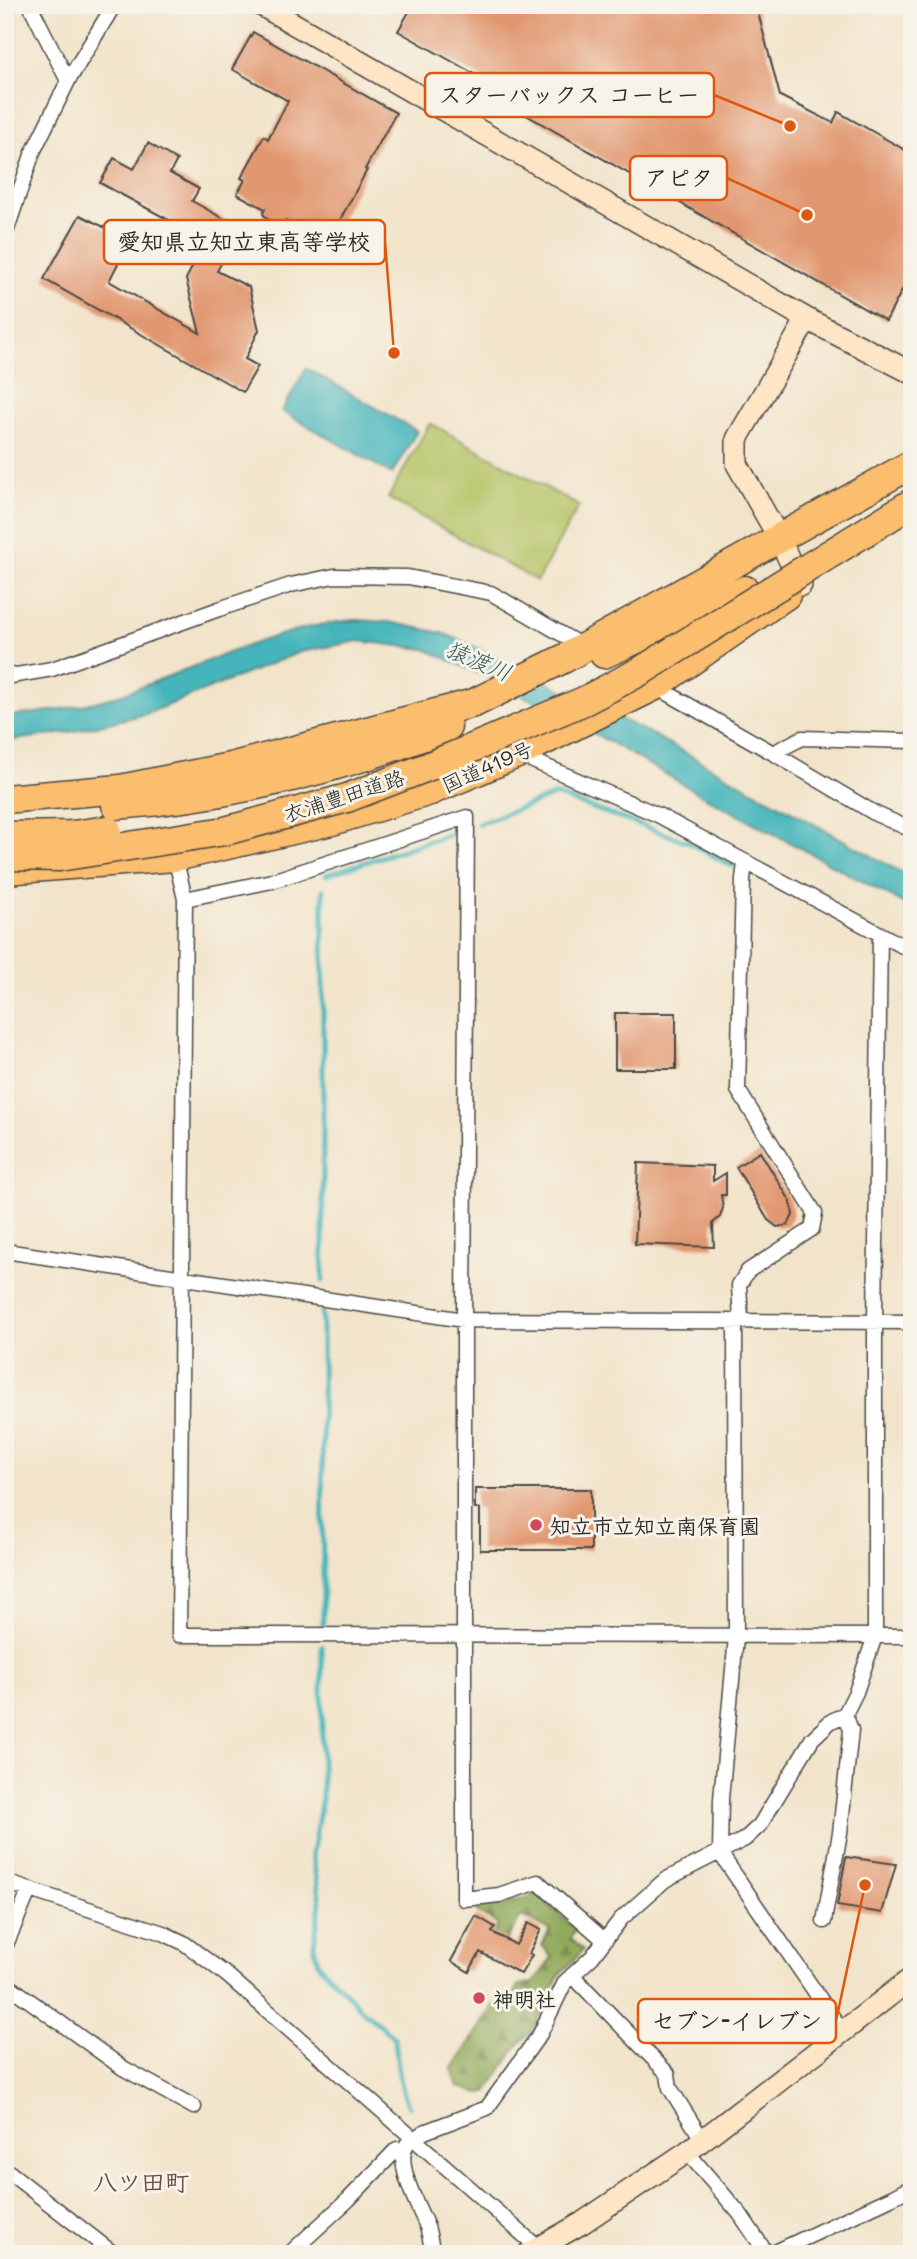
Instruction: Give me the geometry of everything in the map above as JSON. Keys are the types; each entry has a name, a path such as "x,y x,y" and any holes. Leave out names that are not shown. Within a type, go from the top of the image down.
{"highway":[{"path":"5,799 120,789 230,767 474,703 575,652 912,464"},
{"name":"衣浦豊田道路","path":"5,836 73,835 242,809 366,773 445,745 533,707 745,590 912,488"},
{"name":"衣浦豊田道路","path":"5,856 59,856 225,831 347,798 430,766 584,701 641,671 912,503"},
{"name":"国道419号","path":"5,870 175,857 344,818 430,791 527,749 655,686 801,585 912,514"},
{"name":"衣浦豊田道路","path":"5,812 174,801 265,783 402,745 503,704 745,590"}],"street":[{"path":"30,5 68,82"},
{"path":"5,234 33,152 68,82 114,5"},
{"path":"261,5 807,319 912,373"},
{"path":"801,585 779,538 737,464 737,439 807,319"},
{"path":"5,677 52,669 231,605 290,586 334,576 408,577 491,593 575,652"},
{"path":"655,686 876,814 912,830"},
{"path":"773,753 802,738 912,741"},
{"path":"527,749 658,815 912,951"},
{"path":"185,899 272,881 467,817 464,1899 499,1895 538,1882 604,1940"},
{"path":"175,857 185,899 179,1635 912,1636"},
{"path":"746,863 743,880 738,1090 815,1213 812,1229 748,1271 739,1285 736,1637 720,1799 720,1853 842,2031"},
{"path":"433,2254 428,2231 406,2176 403,2151 412,2138 487,2108 540,2034 565,1982 592,1956 621,1919 665,1880 745,1839 760,1825 812,1739 830,1722 845,1714 856,1692 875,1636 875,1322 880,934"},
{"path":"5,1251 464,1320 912,1322"},
{"path":"824,1920 840,1833 851,1730 845,1714"},
{"path":"5,1882 151,1928 184,1943 228,1976 537,2252 643,2183 912,1978"},
{"path":"5,1947 29,1891"},
{"path":"572,1975 668,2074 670,2088 695,2145 769,2254 912,2187"},
{"path":"5,1983 123,2068 194,2107"},
{"path":"289,2254 348,2200 397,2149 403,2151"},
{"path":"5,2169 114,2254"}],"green space":[{"path":"430,423 579,506 537,581 388,498"},
{"path":"537,1894 575,1929 570,1939 583,1950 558,1977 534,2029 517,2046 487,2092 480,2093 458,2087 452,2070 493,2006 512,1999 519,1985 533,1983 552,1958 542,1945 550,1930 521,1916 502,1949 490,1944 498,1924 478,1913 477,1908 504,1904"}],"water":[{"path":"306,368 417,431 392,474 282,411"},
{"name":"猿渡川","path":"357,620 389,622 442,633 653,735 912,878 912,908 500,683 425,649 359,641 300,652 146,714 66,733 5,741 5,717 102,700 266,639 297,630"}],"building":[{"path":"413,5 756,5 780,96 833,123 838,112 912,154 912,271 886,321 495,97 499,88 398,31"},
{"path":"253,32 396,113 327,244 286,221 280,232 263,214 265,209 237,194 245,180 241,178 264,136 268,139 288,101 232,69"},
{"path":"148,143 177,160 170,173 199,189 192,201 240,228 217,271 249,287 259,330 245,359 258,366 243,392 44,279 80,215 130,240 109,281 200,333 186,279 206,240 100,183 114,158 134,169"},
{"path":"615,1013 676,1013 676,1069 615,1069"},
{"path":"760,1152 791,1202 793,1215 788,1225 777,1227 768,1220 736,1167"},
{"path":"638,1163 713,1166 713,1181 726,1173 726,1195 721,1195 723,1208 720,1217 713,1223 714,1247 635,1244"},
{"path":"475,1489 591,1489 591,1550 480,1550 480,1509 475,1509"},
{"path":"846,1857 896,1864 882,1913 837,1906"},
{"path":"476,1916 495,1927 492,1932 516,1945 528,1923 541,1930 529,1953 532,1955 521,1974 480,1952 469,1972 451,1961"}],"waterway":[{"path":"478,824 555,795 688,842 732,866"},
{"path":"326,875 457,832"},
{"path":"323,890 323,1281"},
{"path":"322,1312 323,1625"},
{"path":"322,1646 322,1798 312,1854 320,1902 314,1945 318,1964 365,2013 395,2038 401,2081 409,2107"}],"place":[{"name":"スターバックス コーヒー","path":"790,126"},
{"name":"アピタ","path":"807,215"},
{"name":"愛知県立知立東高等学校","path":"394,353"},
{"name":"知立市立知立南保育園","path":"536,1525"},
{"name":"セブン-イレブン","path":"865,1885"},
{"name":"神明社","path":"479,1998"}],"district":[{"name":"八ツ田町","path":"141,2181"}]}
